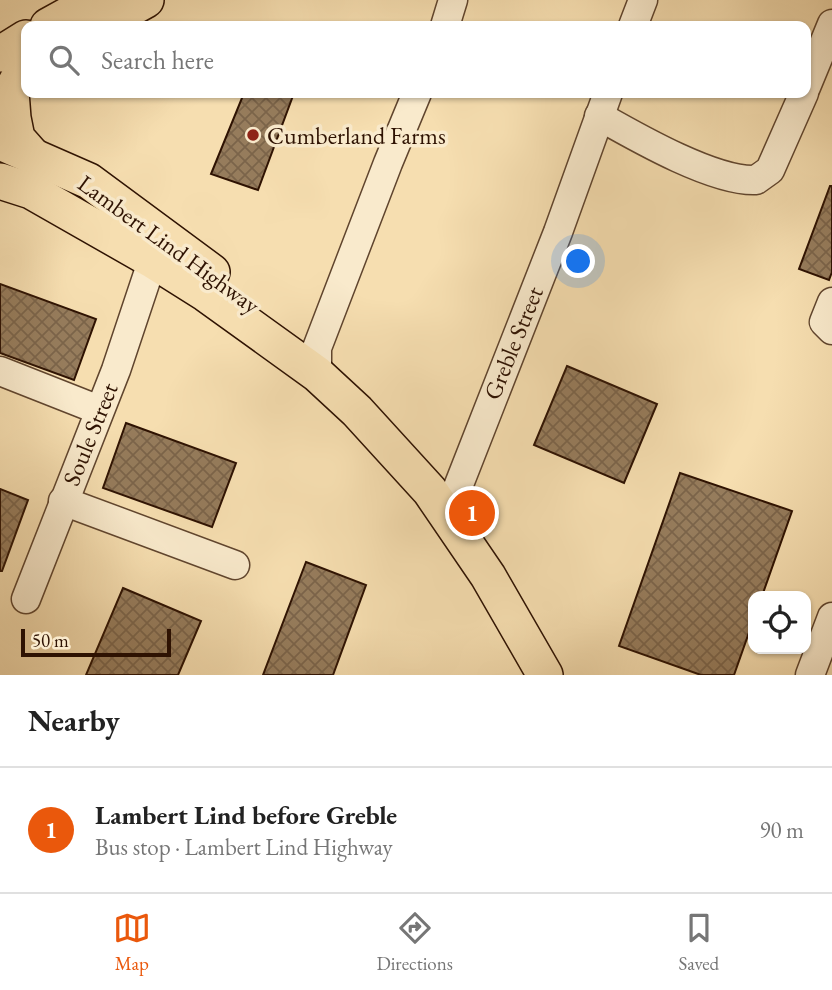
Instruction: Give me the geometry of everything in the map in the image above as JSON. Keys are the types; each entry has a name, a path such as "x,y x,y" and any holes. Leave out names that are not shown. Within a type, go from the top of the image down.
{"main road":[{"path":"57,21 94,0"},
{"path":"108,21 146,0"},
{"path":"15,63 11,92 13,118 17,138 32,155"},
{"name":"Lambert Lind Highway","path":"0,142 89,181 222,279 283,329 317,374"},
{"name":"Lambert Lind Highway","path":"0,181 31,191 152,260 206,294 317,374 357,411 430,491 488,576 545,675"}],"street":[{"path":"447,21 453,0"},
{"path":"635,21 643,0"},
{"path":"811,76 832,24"},
{"path":"317,374 317,348 415,98"},
{"path":"603,105 649,145 747,181 756,180 769,170 802,98"},
{"name":"Greble Street","path":"447,515 558,232 603,105"},
{"name":"Soule Street","path":"26,599 127,339 150,268"},
{"path":"832,302 824,322 832,330"},
{"path":"0,371 99,410"},
{"path":"63,501 235,565"},
{"path":"810,675 832,617"}],"building":[{"name":"Cumberland Farms","path":"242,98 292,98 258,190 211,174"},
{"path":"830,186 832,272 829,280 799,269"},
{"path":"0,284 96,319 74,380 0,353"},
{"path":"567,366 657,404 624,483 534,445"},
{"path":"126,423 236,463 212,527 103,488"},
{"path":"680,473 792,511 764,591 748,591 748,635 734,675 701,675 619,646"},
{"path":"0,489 28,500 2,571 0,571"},
{"path":"306,562 366,585 333,675 263,675"},
{"path":"123,588 201,621 178,675 86,675"}],"place":[{"name":"Cumberland Farms","path":"253,135"},
{"name":"Lambert Lind before Greble","path":"472,513"}]}
